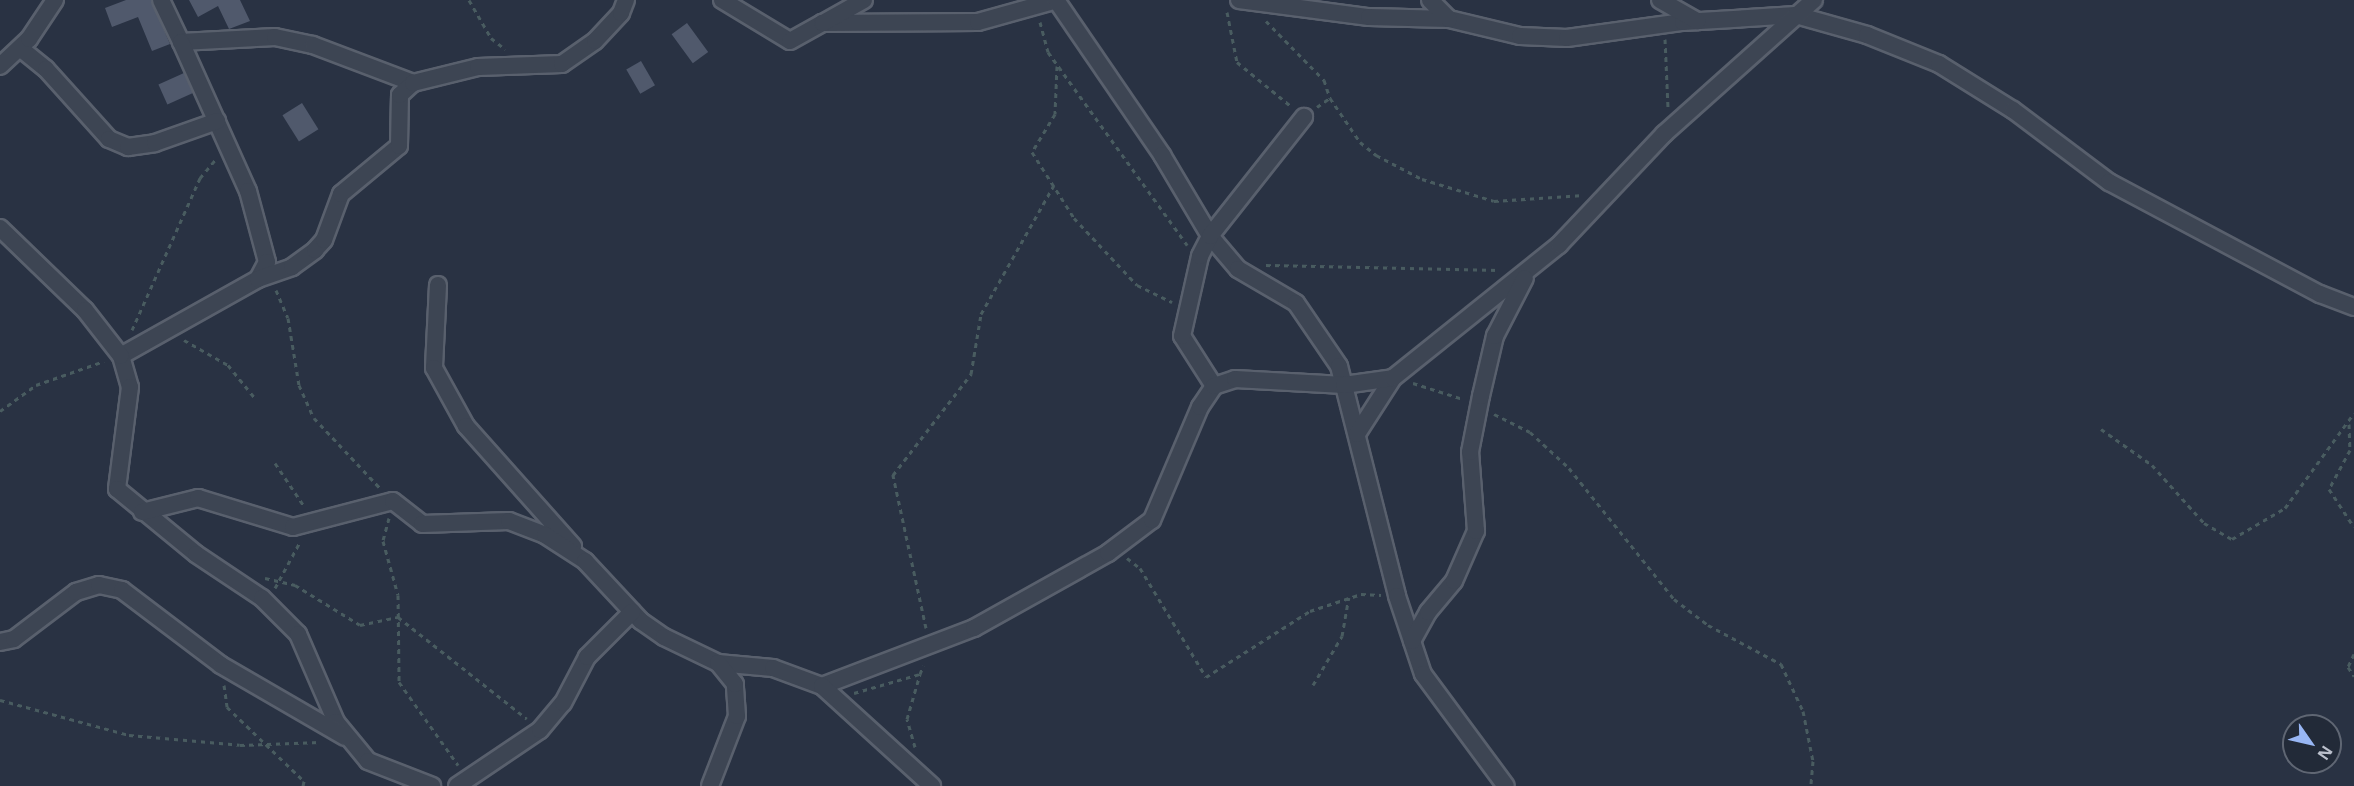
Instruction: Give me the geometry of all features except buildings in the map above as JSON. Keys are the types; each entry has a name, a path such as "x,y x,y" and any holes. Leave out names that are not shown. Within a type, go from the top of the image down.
{"street":[{"path":"0,66 20,48 55,0"},
{"path":"161,0 248,191 267,262 264,277"},
{"path":"722,0 790,41 864,0"},
{"path":"822,23 978,22 1057,0 1162,155 1210,236 1238,269 1296,303 1339,366 1397,597 1423,674 1498,783"},
{"path":"1242,0 1369,17 1449,19 1520,36 1567,38 1697,21 1796,15 1867,35 1940,63 2013,110 2109,182 2320,294 2354,307"},
{"path":"1430,0 1449,19"},
{"path":"1660,0 1697,21"},
{"path":"1357,434 1394,378 1528,272 1668,130 1814,0"},
{"path":"121,356 164,330 264,277 292,267 315,250 324,240 341,194 399,146 400,95 413,83 478,68 562,64 596,41 627,1"},
{"path":"181,42 275,37 313,45 413,83"},
{"path":"20,48 52,75 109,139 128,147 155,143 217,121"},
{"path":"1214,386 1182,336 1185,309 1200,256 1210,236 1304,117"},
{"path":"0,228 85,310 121,356 130,387 117,489 142,512 262,598 298,634 336,722 368,761 432,786"},
{"path":"1412,641 1428,612 1454,581 1476,531 1470,452 1479,406 1495,336 1528,272"},
{"path":"438,285 434,368 466,426 488,446 585,561 632,612 664,637 718,663 772,668 828,691 932,786"},
{"path":"828,691 974,628 1114,548 1152,520 1200,407 1214,386 1235,378 1344,385 1394,378"},
{"path":"142,512 198,498 293,526 393,501 422,524 509,521 545,535 585,561"},
{"path":"0,642 14,639 76,592 99,585 122,590 221,666 352,741"},
{"path":"462,785 540,730 563,703 587,657 632,612"},
{"path":"710,786 738,716 735,684 718,663"}],"path":[{"path":"469,0 491,38 532,67"},
{"path":"1225,0 1237,62 1304,117 1330,98"},
{"path":"1242,0 1324,80 1330,98 1360,142 1422,179 1494,201 1609,192"},
{"path":"1036,6 1047,52 1180,241 1200,256"},
{"path":"1664,25 1668,130"},
{"path":"1057,66 1055,114 1032,152 1074,218 1137,285 1185,309"},
{"path":"0,411 36,385 121,356 200,178 228,143"},
{"path":"917,753 907,719 930,646 893,475 971,374 981,314 1054,185"},
{"path":"1259,264 1528,272"},
{"path":"264,277 288,318 299,385 314,418 393,501 382,541 398,595 399,682 452,753 462,785"},
{"path":"164,330 218,357 254,397"},
{"path":"1394,378 1448,392 1530,432 1569,468 1674,599 1708,626 1781,664 1803,711 1813,761 1811,786"},
{"path":"2101,429 2152,465 2204,523 2232,539 2285,508 2354,413"},
{"path":"2349,422 2350,450 2329,489 2354,527"},
{"path":"1114,548 1140,568 1206,677 1310,611 1349,598 1397,597"},
{"path":"258,577 295,585 360,626 398,617"},
{"path":"1313,685 1342,636 1349,598"},
{"path":"398,617 540,730"},
{"path":"2354,654 2348,667 2354,676"},
{"path":"221,666 227,707 262,744 304,781 303,786"},
{"path":"828,691 872,691 920,674"},
{"path":"0,700 129,735 262,744 352,741"}]}
